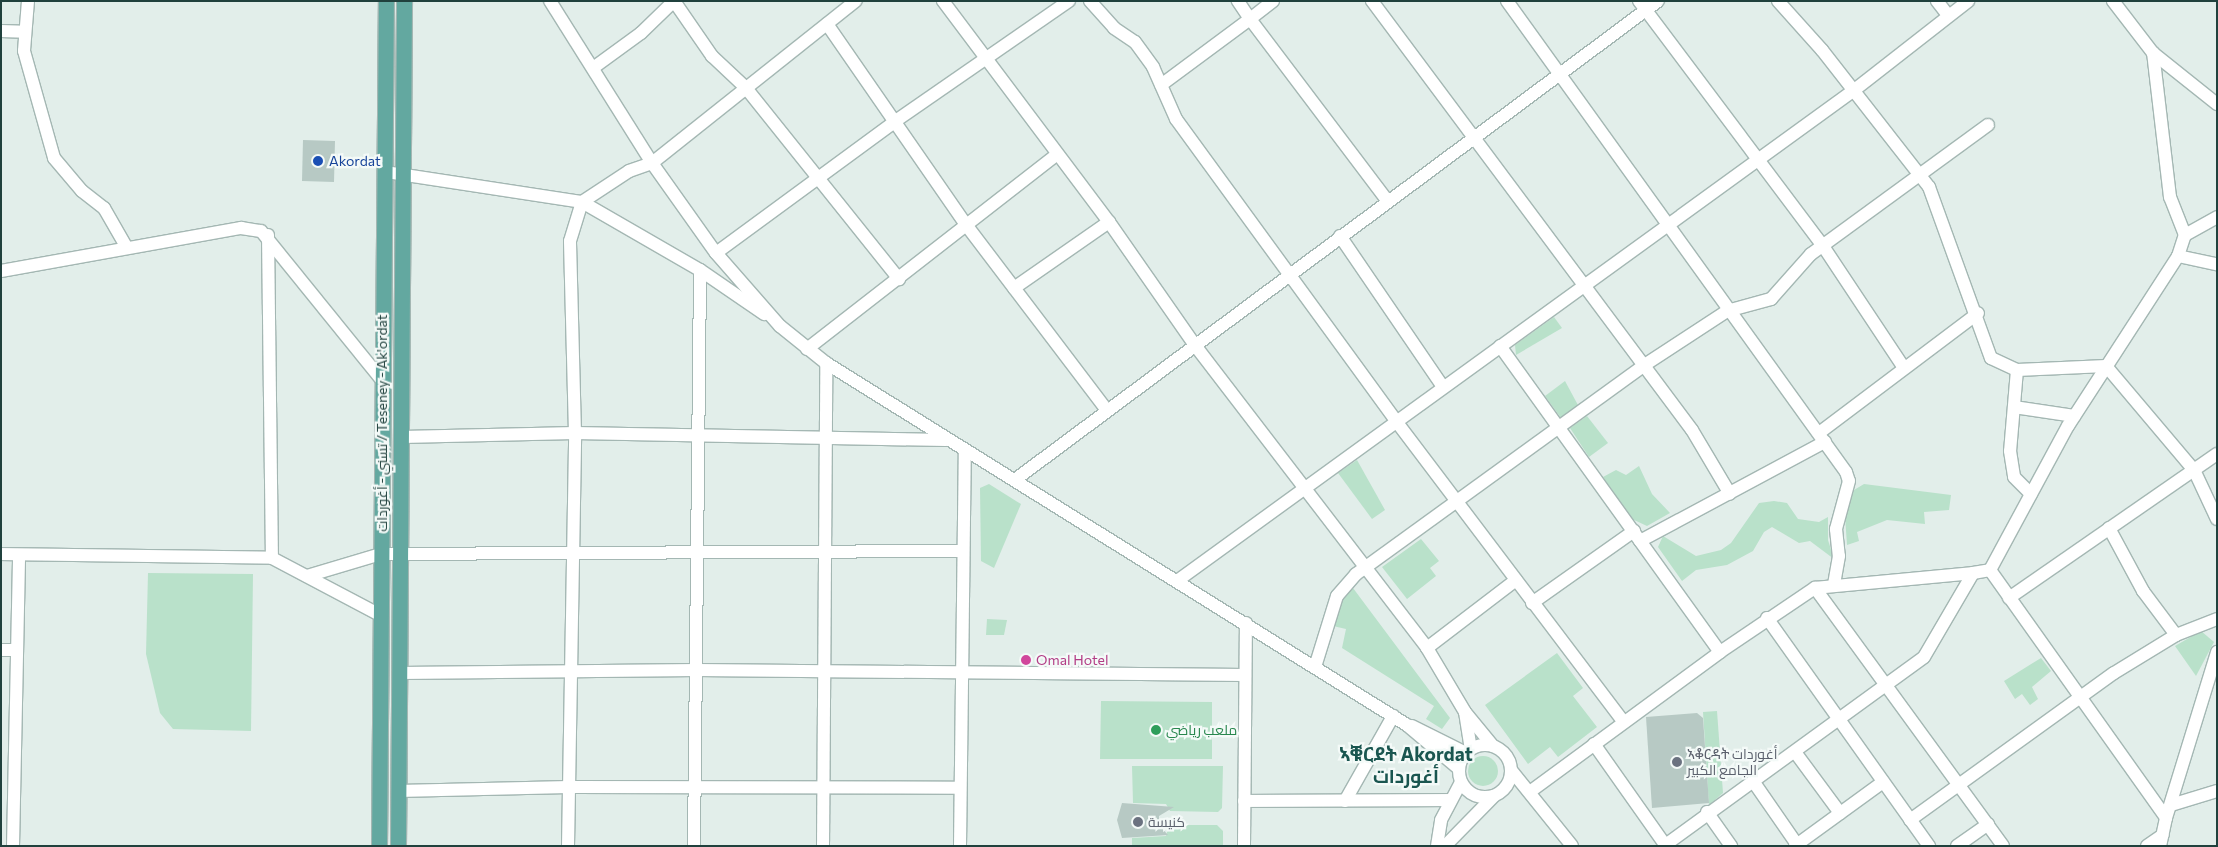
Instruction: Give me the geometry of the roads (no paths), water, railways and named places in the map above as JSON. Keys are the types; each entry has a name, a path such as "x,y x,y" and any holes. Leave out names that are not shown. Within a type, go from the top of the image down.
{"main road":[{"name":"تسني - أغوردات / Teseney - Ak'ordat","path":"380,846 382,616 381,379 386,172 386,1"},
{"path":"398,846 405,174 404,1"}],"street":[{"path":"28,1 24,32 26,60 54,158 82,191 104,208 127,248"},
{"path":"550,1 652,163 716,253 780,326"},
{"path":"593,68 641,33 674,1 712,56 746,88 899,279"},
{"path":"568,846 574,433 570,241 582,202 629,171 652,163 856,1"},
{"path":"943,1 1056,155 1109,222 1194,344 1427,648 1465,712 1493,746 1506,755 1511,770 1531,791 1572,846"},
{"path":"716,253 897,120 1069,1"},
{"path":"1090,1 1114,28 1135,42 1161,85 1176,119 1396,421 1623,721"},
{"path":"1238,1 1387,200"},
{"path":"1161,85 1273,1"},
{"path":"1372,1 1714,462 1730,494"},
{"path":"1507,1 1727,311 1822,437 1849,481 1836,529 1839,556 1834,585"},
{"path":"1016,479 1106,409 1387,200 1474,136 1561,76 1643,6 1658,1"},
{"path":"1778,1 1921,175 1940,209 1978,313 1991,358 2017,370 2106,366"},
{"path":"1937,1 1948,15"},
{"path":"1177,580 1304,486 1667,226 1757,158 1853,91 1968,1"},
{"path":"2112,1 2152,53 2217,104"},
{"path":"1643,6 1823,246 1904,368"},
{"path":"828,24 897,120 967,226 1106,409"},
{"path":"1,31 24,32"},
{"path":"1531,791 1623,721 1767,618 1815,588 1973,574 1990,570 2074,416 2178,256 2184,235 2170,197 2152,53"},
{"path":"1315,667 1337,596 1367,568 1643,366 1727,311 1771,299 1792,279 1799,265 1988,125"},
{"path":"808,348 1056,155"},
{"path":"386,172 582,202 700,270 780,326 826,363 965,451 1016,479 1407,725 1468,751 1493,746"},
{"path":"2184,235 2217,217"},
{"path":"1014,288 1109,222"},
{"path":"1,271 240,228 268,235 289,269 381,379"},
{"path":"268,235 272,558"},
{"path":"1340,236 1443,387"},
{"path":"2178,256 2217,264"},
{"path":"694,846 700,270"},
{"path":"1532,603 1637,536 1730,494 1822,437 1904,368 1978,313"},
{"path":"1500,346 1720,652"},
{"path":"823,846 826,363"},
{"path":"2106,366 2194,470 2217,519"},
{"path":"2017,370 2010,451 2014,477 2031,494"},
{"path":"2014,407 2074,416"},
{"path":"402,437 574,433 826,436 949,440"},
{"path":"960,846 962,551 965,451"},
{"path":"2009,598 2217,454"},
{"path":"2109,528 2143,591 2176,635"},
{"path":"307,576 381,554 572,551 825,553 962,551"},
{"path":"1,554 272,558 382,616"},
{"path":"9,840 15,744 19,555"},
{"path":"1990,570 2166,818"},
{"path":"1594,744 1665,846 1707,812 1753,782 1886,687 1924,657 1973,574"},
{"path":"1427,648 1516,580"},
{"path":"1815,588 2003,846"},
{"path":"1767,618 1928,846"},
{"path":"1910,820 2080,698 2176,635 2217,619"},
{"path":"1244,846 1246,623"},
{"path":"1,650 17,650"},
{"path":"2147,846 2162,841 2166,818 2217,652"},
{"path":"400,673 571,669 961,670 1245,676"},
{"path":"1437,846 1449,800 1468,751 1465,712"},
{"path":"1345,801 1393,716"},
{"path":"1407,725 1460,775 1469,792 1481,797 1494,796"},
{"path":"1,744 15,744"},
{"path":"1795,752 1840,812"},
{"path":"1445,846 1494,796 1507,786 1511,770"},
{"path":"1753,782 1797,845 1882,782"},
{"path":"398,791 569,787 960,788"},
{"path":"2171,805 2217,791"},
{"path":"1244,801 1449,800"},
{"path":"1707,812 1730,846"},
{"path":"1956,846 1988,824"}],"place":[{"name":"Akordat","path":"318,161"},
{"name":"Omal Hotel","path":"1026,660"},
{"name":"ملعب رياضي","path":"1156,730"},
{"name":"ኣቆርዳት أغوردات الجامع الكبير","path":"1677,762"},
{"name":"كنيسة","path":"1138,822"}],"district":[{"name":"ኣቑርደት Akordat أغوردات","path":"1406,765"}]}
